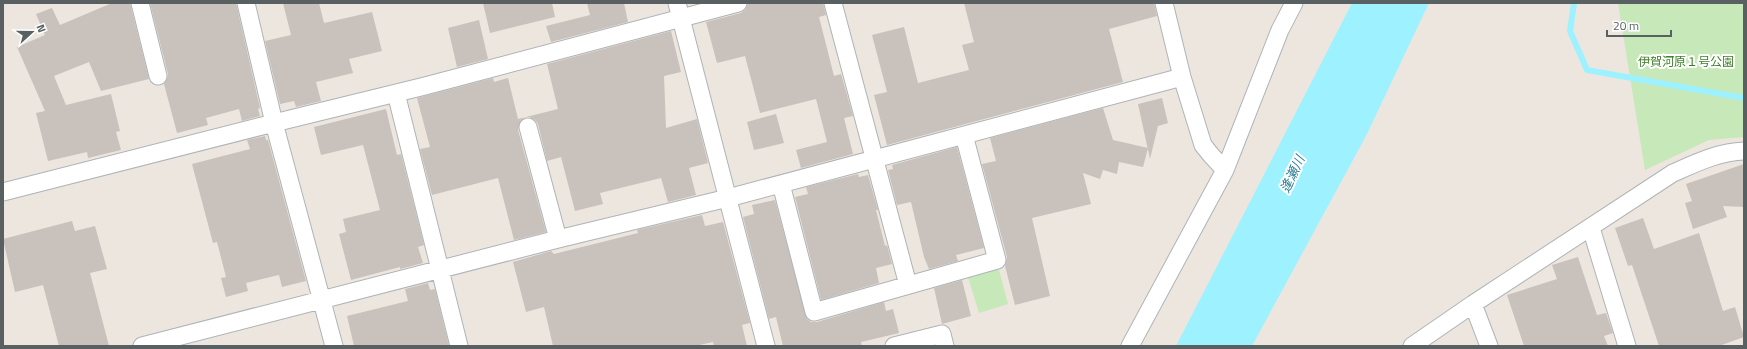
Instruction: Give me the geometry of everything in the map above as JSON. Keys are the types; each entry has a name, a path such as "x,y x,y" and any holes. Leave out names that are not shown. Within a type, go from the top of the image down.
{"street":[{"path":"140,3 158,76"},
{"path":"246,3 274,123 334,346"},
{"path":"3,192 396,93 679,10 738,3"},
{"path":"833,3 908,285"},
{"path":"1164,3 1182,78 1203,145 1225,170"},
{"path":"1130,346 1225,170 1280,30 1294,3"},
{"path":"679,10 766,346"},
{"path":"142,346 558,239 728,198 1182,78"},
{"path":"396,93 458,346"},
{"path":"528,127 558,239"},
{"path":"781,184 814,312 997,260 964,135"},
{"path":"1412,346 1473,304 1673,174 1704,159 1720,154 1744,151"},
{"path":"1591,228 1626,346"},
{"path":"1473,304 1489,346"},
{"path":"894,346 942,334 945,346"}],"green space":[{"name":"伊賀河原１号公園","path":"1618,3 1744,3 1744,137 1709,140 1645,170"},
{"path":"998,266 1008,304 979,313 967,274"}],"water":[{"name":"逢瀬川","path":"1352,3 1429,3 1366,136 1252,346 1176,346"}],"building":[{"path":"112,3 130,3 149,79 101,91 89,62 54,76 66,105 111,94 120,131 116,132 121,150 88,158 87,152 48,161 36,113 45,111 17,47 45,35 36,14 52,8 60,25"},
{"path":"150,3 236,3 260,108 258,109 260,116 242,121 239,109 206,118 208,125 177,133 164,84 168,74"},
{"path":"283,3 319,3 324,23 372,12 382,51 349,59 353,73 316,82 321,101 296,107 294,101 280,104 265,41 291,35"},
{"path":"483,3 552,3 555,17 490,33"},
{"path":"587,3 624,3 628,22 551,42 546,26 590,15"},
{"path":"748,3 823,3 826,15 819,17 834,76 841,74 853,116 844,118 853,154 801,168 796,150 827,142 816,99 760,113 745,56 717,63 706,22 741,13 745,10"},
{"path":"964,3 1154,3 1157,16 1109,29 1123,82 887,145 874,95 887,92 872,35 904,27 918,83 969,70 962,45 974,42"},
{"path":"479,20 488,59 457,67 448,28"},
{"path":"671,31 681,72 664,76 666,128 697,119 708,163 689,168 696,195 668,202 661,178 600,193 603,204 575,211 561,157 547,161 538,124 530,117 526,117 558,109 547,64"},
{"path":"493,78 494,82 508,78 518,119 524,117 521,120 518,130 546,232 514,240 498,178 432,195 420,149 430,147 417,98"},
{"path":"1162,98 1168,123 1158,126 1150,159 1138,104"},
{"path":"1103,108 1113,140 1148,148 1143,167 1119,162 1117,174 1103,170 1100,179 1083,173 1091,204 1032,218 1050,296 1015,305 1005,266 1007,257 982,164 996,161 990,138"},
{"path":"386,109 397,155 401,154 424,245 418,247 423,263 400,269 400,267 351,280 339,234 346,232 343,219 380,210 363,145 321,155 314,127"},
{"path":"776,114 784,143 754,150 747,122"},
{"path":"265,136 266,140 268,140 306,281 282,287 279,275 246,283 248,291 226,297 221,278 226,277 217,242 213,243 192,164 250,149 247,140"},
{"path":"957,147 984,248 956,255 958,261 929,269 924,257 911,202 897,205 888,170 893,169 892,165"},
{"path":"1744,164 1744,207 1723,206 1727,217 1693,229 1685,203 1692,201 1686,184"},
{"path":"858,174 859,177 868,175 878,210 876,210 885,246 887,245 892,264 876,268 879,283 821,300 795,197 808,194 806,187"},
{"path":"775,200 807,319 811,322 817,322 884,302 886,311 893,309 899,333 861,342 862,346 783,346 776,317 769,319 743,217 754,214 752,205"},
{"path":"702,215 705,226 723,222 750,323 742,325 747,346 714,346 713,342 695,346 553,346 544,307 526,312 513,262 551,251 554,254 638,233 637,230"},
{"path":"1643,218 1654,249 1699,233 1723,311 1735,307 1744,337 1719,346 1659,346 1632,265 1628,266 1615,228"},
{"path":"72,221 75,231 95,226 107,269 90,273 109,346 59,346 43,285 15,292 3,239"},
{"path":"1578,257 1597,315 1606,313 1613,333 1604,336 1608,346 1524,346 1507,295 1557,279 1552,265"},
{"path":"962,280 971,316 942,324 934,288"},
{"path":"428,283 430,290 435,289 449,346 354,346 347,316 408,301 405,289"}],"waterway":[{"path":"1574,3 1570,31 1587,70 1744,98"}]}
